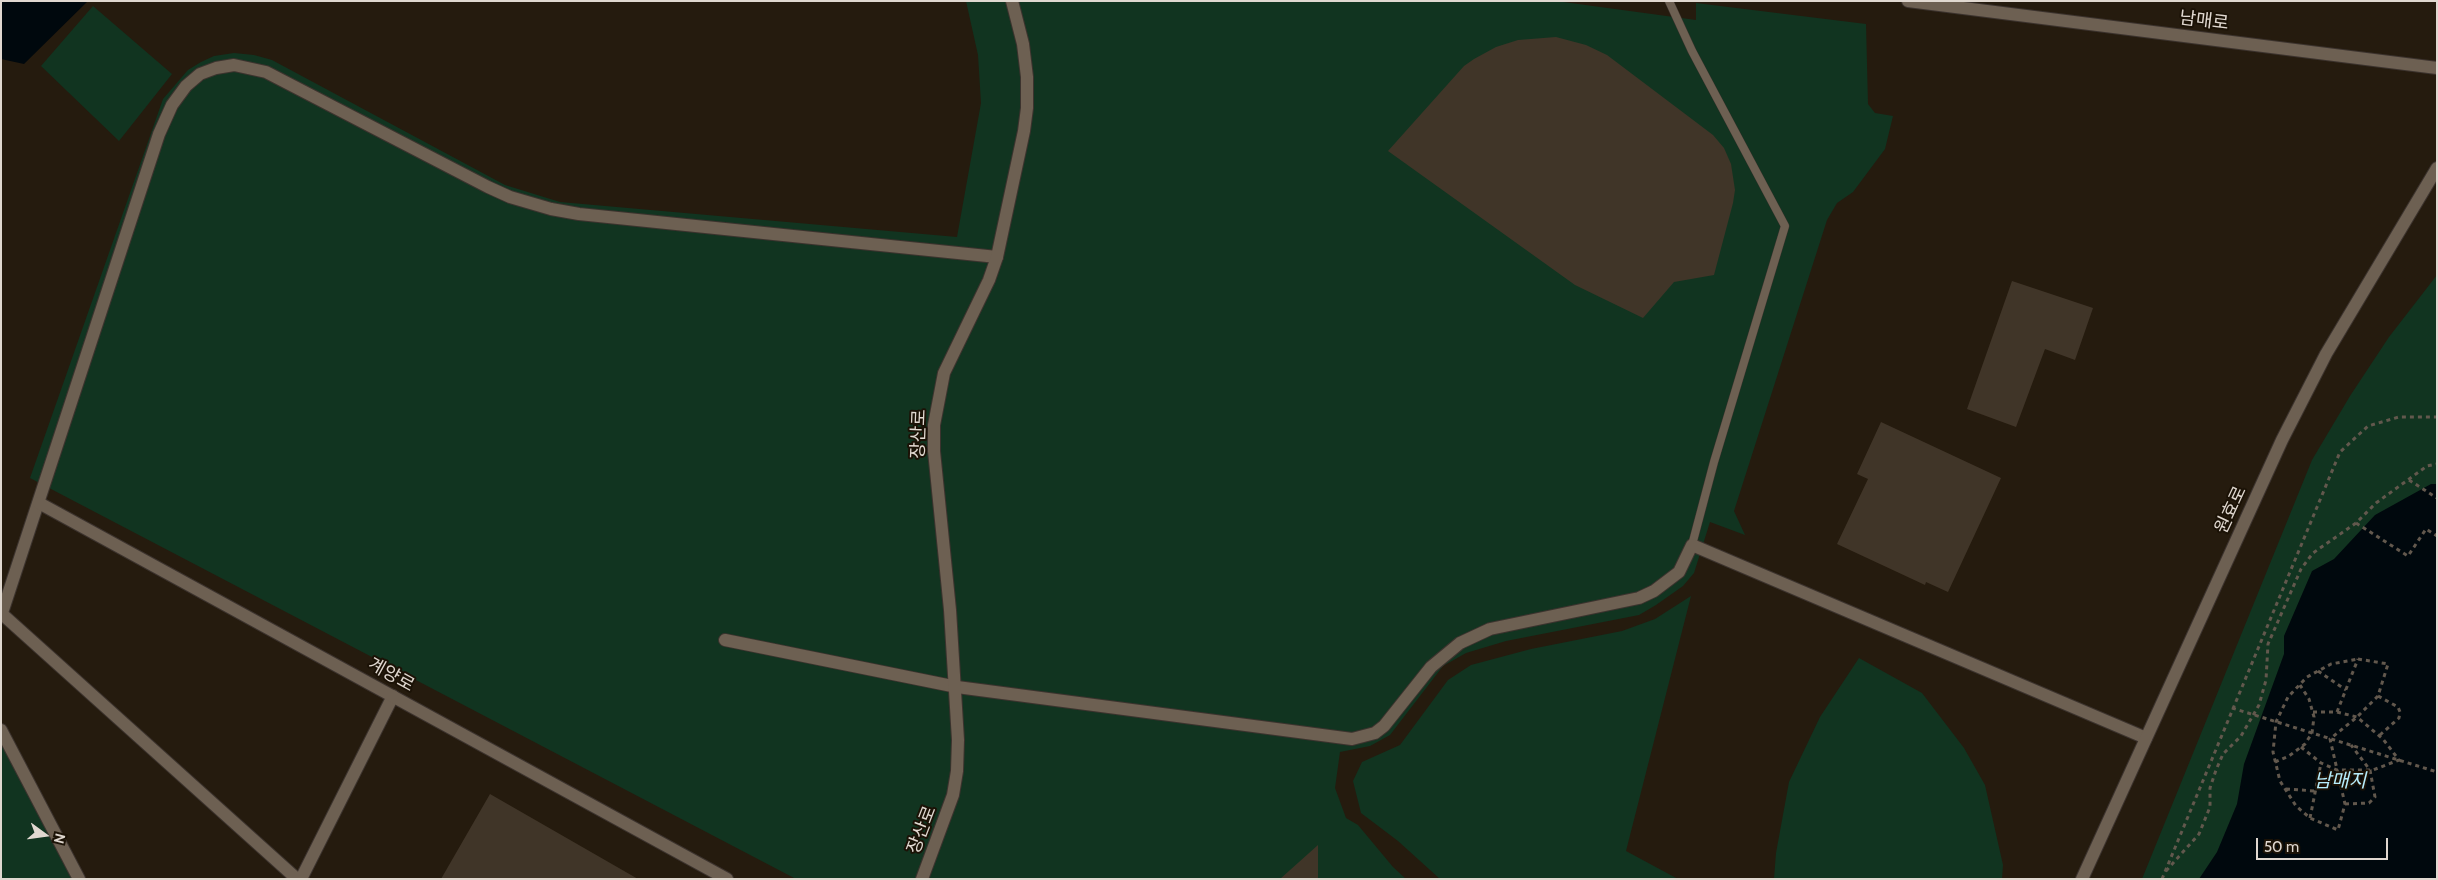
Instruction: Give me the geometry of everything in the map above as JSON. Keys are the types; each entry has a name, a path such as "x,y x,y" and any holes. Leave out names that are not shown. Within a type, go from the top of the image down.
{"street":[{"name":"장산로","path":"922,879 945,821 955,787 958,740 957,687 934,451 934,425 944,373 989,280 997,257 1028,108 1023,44 1012,1"},
{"name":"남매로","path":"1908,1 2437,68"},
{"path":"393,696 299,879 2,615 159,134 172,105 186,86 200,74 216,68 234,65 266,72 488,187 510,197 551,209 613,218 997,257"},
{"name":"원효로","path":"2082,879 2282,440 2326,354 2437,168"},
{"name":"계양로","path":"39,503 727,879"},
{"path":"725,640 957,687 1352,739 1375,733 1384,726 1431,667 1460,643 1490,629 1639,598 1654,591 1679,572 1692,545 2146,738"},
{"path":"1,730 79,879"}],"lane":[{"path":"1669,1 1692,51 1786,226 1714,462 1692,545"}],"path":[{"path":"2162,879 2340,452 2368,426 2399,418 2437,417"},
{"path":"2165,872 2199,834 2210,807 2210,788 2223,754 2241,736 2259,705 2266,680 2268,644 2301,570 2313,553 2358,524 2376,503 2427,466 2437,464"},
{"path":"2409,480 2437,498"},
{"path":"2358,524 2408,556 2426,529 2437,536"},
{"path":"2337,712 2358,659"},
{"path":"2358,659 2388,664 2378,696 2357,717 2330,739 2345,804 2338,830 2310,818 2296,806 2280,781 2273,752 2276,722 2288,697 2300,684 2307,677 2331,664 2358,659"},
{"path":"2318,671 2346,690"},
{"path":"2275,762 2301,747 2312,733 2313,712 2300,684"},
{"path":"2378,696 2398,707 2400,712 2399,718 2380,735"},
{"path":"2232,708 2437,772"},
{"path":"2313,712 2337,712 2357,717 2380,735 2399,760"},
{"path":"2345,804 2369,803 2375,797 2370,770 2352,745"},
{"path":"2301,747 2321,763 2337,770 2370,770 2399,760"},
{"path":"2310,818 2321,763"},
{"path":"2285,789 2315,791"}],"green space":[{"path":"966,1 1556,1 1696,20 1696,3 1866,24 1868,104 1875,113 1893,116 1885,149 1853,192 1837,203 1827,220 1734,511 1745,535 1710,522 1694,573 1683,586 1656,605 1639,615 1506,641 1466,653 1443,666 1390,735 1370,746 1340,752 1335,788 1346,818 1358,825 1393,867 1406,879 796,879 30,478 163,99 188,70 201,62 214,56 234,53 254,55 272,60 505,185 560,202 957,237 981,103 978,55"},
{"path":"93,6 172,74 119,141 41,66"},
{"name":"남매지","path":"2437,275 2437,879 2142,879 2312,460 2350,396 2389,337"},
{"path":"1691,596 1626,851 1678,879 1440,879 1398,841 1361,813 1353,781 1362,762 1400,745 1448,680 1471,665 1531,649 1622,631 1655,619"},
{"path":"1859,658 1922,693 1964,748 1985,785 2003,865 2002,879 1774,879 1776,853 1789,782 1820,717"},
{"path":"1,730 78,879 1,879"}],"water":[{"path":"1,1 88,1 24,64 1,59"},
{"name":"남매지","path":"2431,484 2437,484 2437,879 2199,879 2217,852 2237,804 2244,764 2284,654 2284,636 2312,571 2334,559 2375,515"}],"building":[{"path":"1556,37 1586,45 1607,55 1713,135 1724,148 1731,164 1735,190 1714,275 1674,282 1643,318 1575,285 1388,151 1464,66 1474,59 1496,47 1518,40"},
{"path":"2012,281 2093,308 2075,360 2045,349 2016,427 1967,409"},
{"path":"1881,422 2001,478 1948,592 1926,582 1925,585 1837,544 1868,479 1857,474"},
{"path":"490,794 638,879 441,879"},
{"path":"1318,845 1318,879 1280,879"}]}
